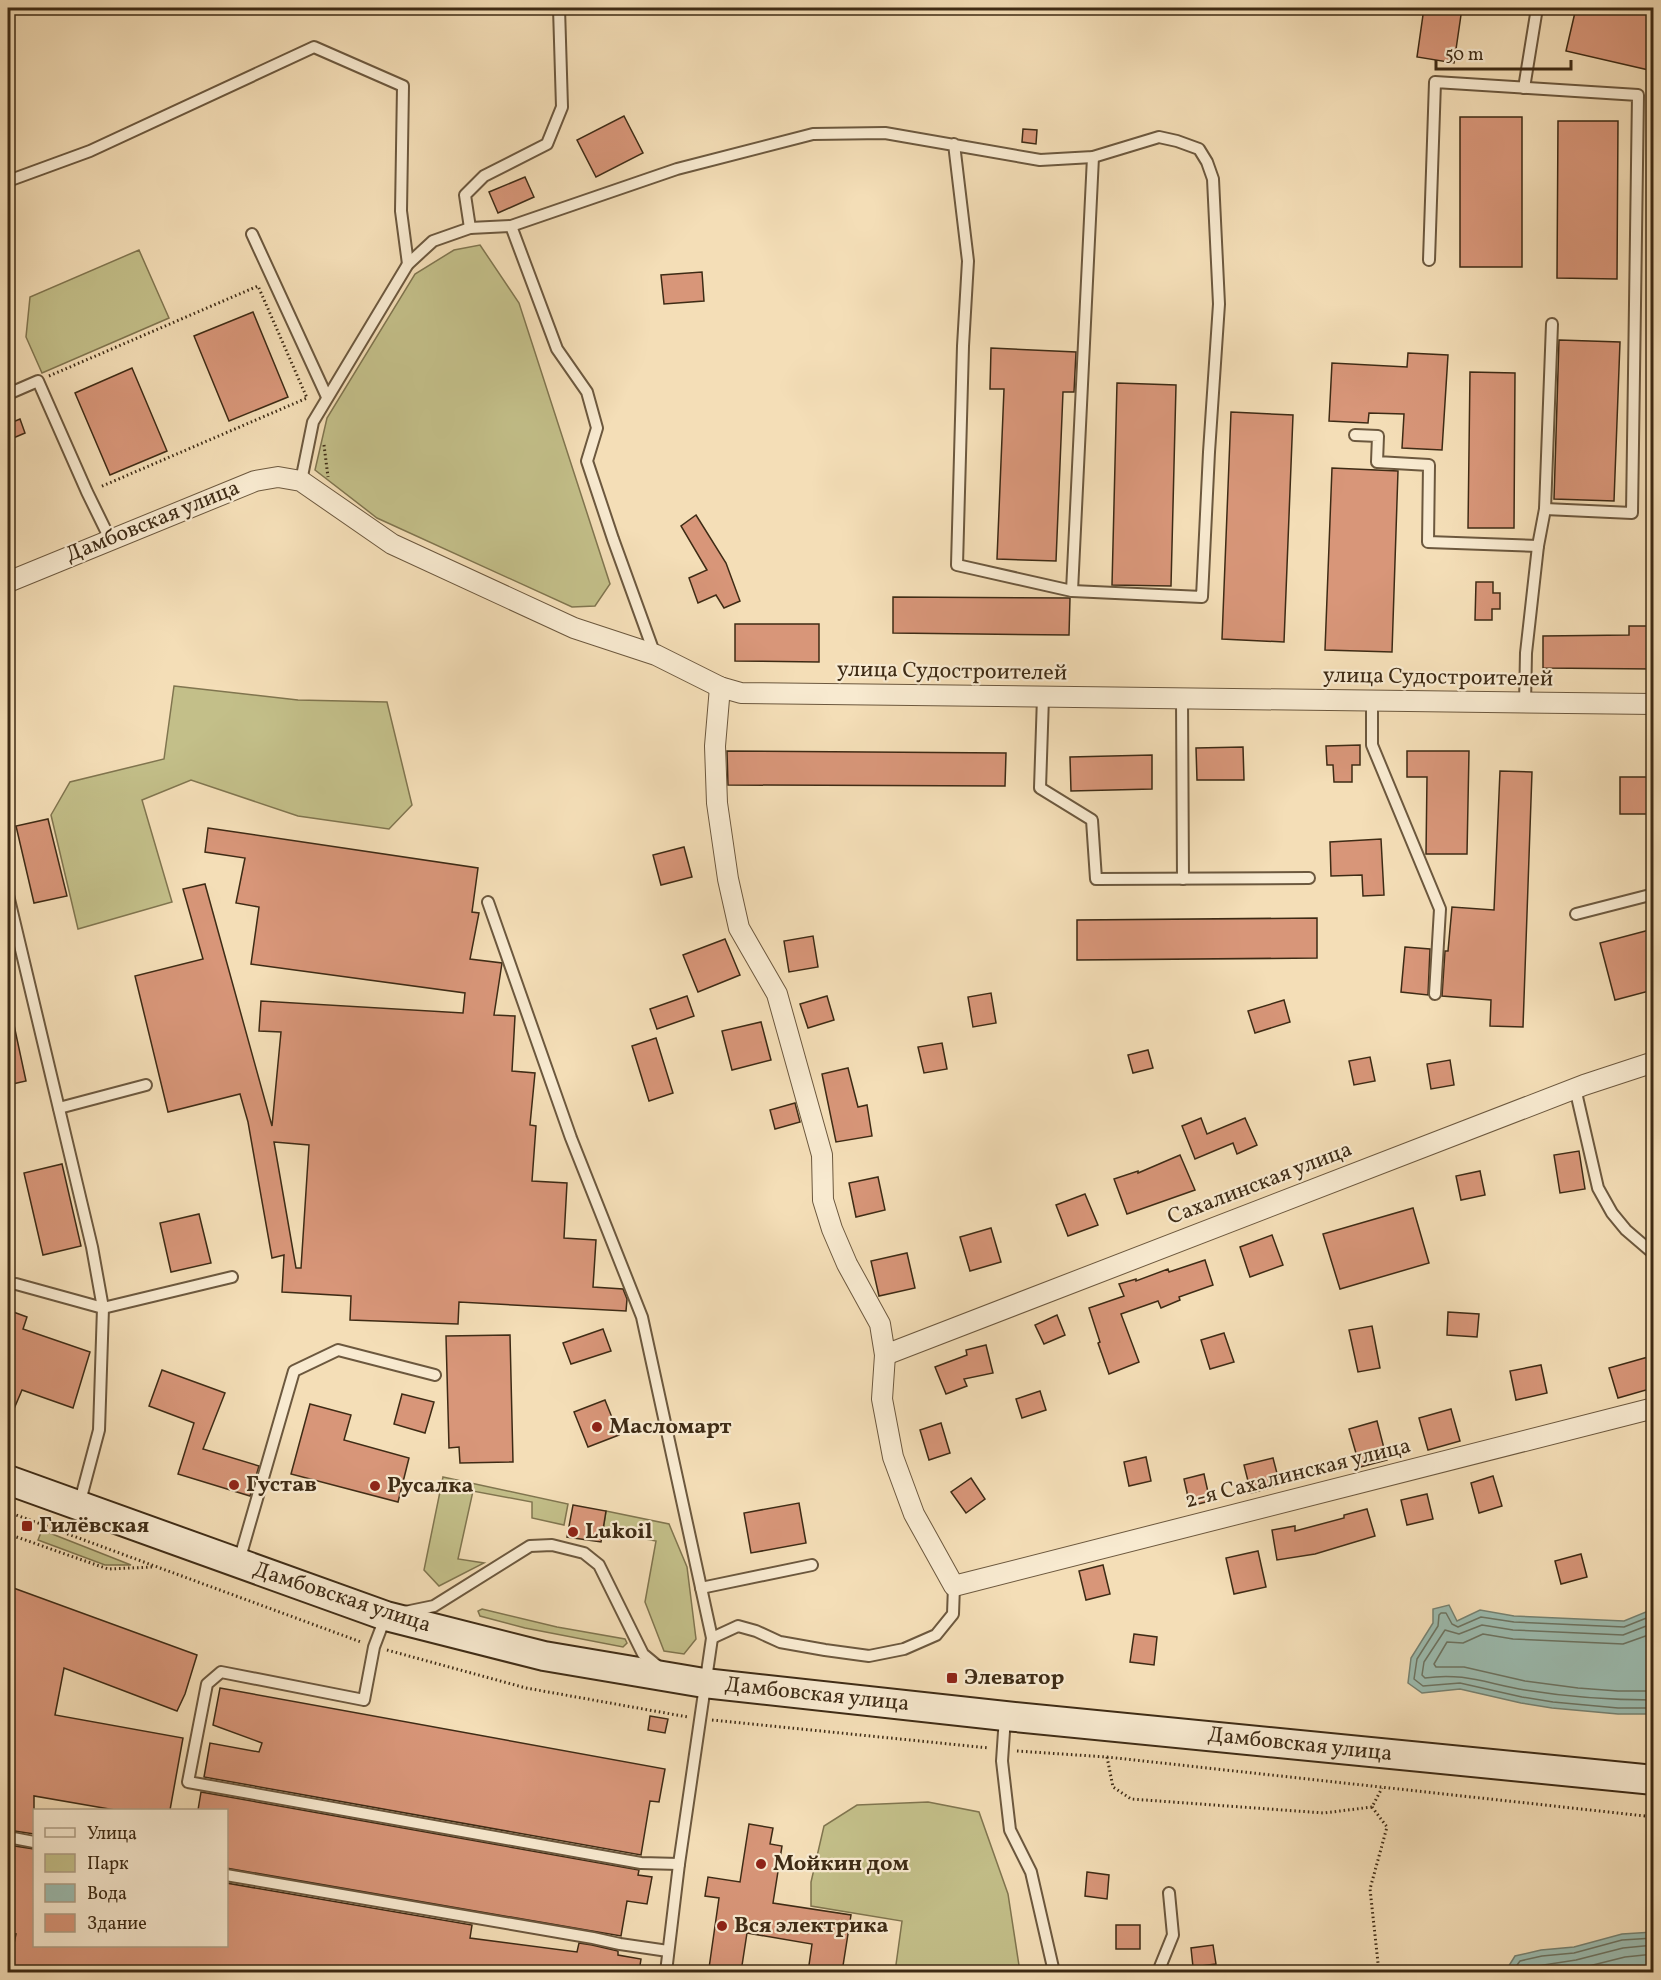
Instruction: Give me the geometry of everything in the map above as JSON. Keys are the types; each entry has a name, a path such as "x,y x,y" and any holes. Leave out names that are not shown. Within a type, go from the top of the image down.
{"main road":[{"name":"Дамбовская улица","path":"8,1480 386,1616 544,1656 704,1683 1005,1716 1653,1780"}],"street":[{"name":"Дамбовская улица","path":"8,582 255,481 278,477 301,481"},
{"name":"улица Судостроителей","path":"301,481 392,544 574,628 656,655 720,687 741,693 1653,704"},
{"path":"720,687 715,746 717,803 728,879 739,928 777,994 822,1155 823,1200 832,1229 847,1264 880,1324 885,1355 882,1399 893,1457 914,1514 954,1586"},
{"name":"Сахалинская улица","path":"885,1355 1575,1088 1653,1062"},
{"name":"2-я Сахалинская улица","path":"954,1586 1653,1408"}],"lane":[{"path":"470,228 465,195 484,176 547,144 562,107 559,8"},
{"path":"1524,88 1537,8"},
{"path":"8,182 90,151 314,47 403,86 401,211 408,264"},
{"path":"1429,260 1435,82 1638,95 1632,513 1545,509"},
{"path":"301,481 313,422 408,264 433,241 470,228 511,226 678,169 813,134 885,133 954,144 1040,160 1093,157 1159,137 1198,149 1207,162 1213,179 1219,304 1202,597 1072,591 957,565 963,346 968,261 954,144"},
{"path":"1072,591 1093,157"},
{"path":"511,226 556,349 587,393 597,428 587,461 613,540 656,655"},
{"path":"252,234 327,397"},
{"path":"1525,704 1526,653 1538,546 1545,509 1551,324"},
{"path":"8,394 38,381 110,539"},
{"path":"1355,435 1378,436 1377,462 1429,465 1428,542 1538,546"},
{"path":"1043,697 1040,788 1092,820 1096,879 1309,878"},
{"path":"1182,699 1183,879"},
{"path":"1372,701 1372,746 1440,909 1435,994"},
{"path":"8,894 92,1247 104,1308 99,1430 79,1506"},
{"path":"1576,914 1653,894"},
{"path":"488,902 571,1138 642,1317 712,1638 679,1864 666,1972"},
{"path":"58,1108 146,1085"},
{"path":"1575,1088 1598,1188 1611,1213 1653,1254"},
{"path":"16,1284 104,1308 232,1277"},
{"path":"238,1564 294,1371 338,1350 435,1375"},
{"path":"672,1678 643,1654 599,1565 584,1553 552,1545 530,1546 434,1606 386,1616 374,1647 364,1700 220,1672 207,1684 188,1782 641,1863 679,1864"},
{"path":"701,1588 812,1565"},
{"path":"712,1638 738,1626 780,1642 825,1650 869,1656 904,1649 936,1635 953,1614 954,1586"},
{"path":"1005,1716 1002,1761 1010,1830 1031,1872 1054,1972"},
{"path":"8,1837 33,1842"},
{"path":"228,1875 668,1951"},
{"path":"1161,1972 1160,1967 1173,1935 1170,1893"}],"path":[{"path":"38,381 258,286 307,398 87,492"},
{"path":"8,1512 156,1566 108,1569 8,1533"},
{"path":"1372,1807 1324,1813 1131,1799 1113,1787 1107,1757 1653,1817"},
{"path":"1372,1807 1382,1788"},
{"path":"1372,1807 1387,1827 1370,1888 1379,1972"}],"green space":[{"path":"480,245 519,303 610,584 595,606 572,607 377,518 315,470 327,418 415,274 454,250"},
{"path":"139,250 169,318 42,373 26,337 30,297"},
{"path":"174,686 298,700 387,702 412,805 389,829 298,816 191,780 142,800 172,902 78,929 51,815 70,782 164,759"},
{"path":"443,1477 568,1504 564,1525 532,1518 532,1502 473,1491 458,1559 484,1563 439,1586 424,1570"},
{"path":"606,1511 669,1524 687,1567 696,1639 684,1654 664,1651 645,1602 656,1541 603,1531"},
{"path":"42,1530 131,1565 105,1565 38,1540"},
{"path":"482,1609 557,1627 625,1639 627,1643 623,1647 525,1628 480,1616 478,1611"},
{"path":"928,1802 979,1812 1008,1894 1020,1972 895,1972 902,1921 811,1906 811,1882 824,1826 857,1805"}],"water":[{"path":"1449,1605 1457,1621 1480,1610 1514,1616 1624,1621 1653,1609 1653,1714 1618,1714 1552,1708 1460,1689 1422,1693 1408,1683 1411,1658 1433,1623 1433,1609"},
{"path":"1653,1932 1653,1972 1505,1972 1515,1956 1541,1950 1574,1947 1622,1934"}],"building":[{"path":"1424,8 1462,8 1454,63 1417,57"},
{"path":"1576,8 1653,8 1653,71 1566,51"},
{"path":"624,116 643,153 596,177 577,140"},
{"path":"1460,117 1522,117 1522,267 1460,267"},
{"path":"1558,121 1618,121 1617,279 1557,278"},
{"path":"1023,129 1037,130 1036,144 1022,142"},
{"path":"525,177 534,197 498,213 489,192"},
{"path":"702,272 704,301 664,304 661,275"},
{"path":"253,312 288,397 229,421 194,336"},
{"path":"1559,340 1620,342 1614,501 1554,499"},
{"path":"991,348 1076,352 1074,392 1063,392 1056,561 997,559 1004,389 990,389"},
{"path":"1408,353 1448,355 1442,450 1402,448 1404,414 1369,413 1368,423 1329,421 1332,363 1407,367"},
{"path":"132,368 167,451 110,475 75,393"},
{"path":"1470,372 1515,373 1514,528 1468,528"},
{"path":"1117,383 1176,385 1171,586 1112,585"},
{"path":"1231,412 1293,415 1284,642 1222,639"},
{"path":"20,419 25,433 11,439 8,424"},
{"path":"1332,468 1398,471 1392,652 1325,650"},
{"path":"696,515 726,563 740,601 724,608 716,595 698,603 689,578 707,570 681,526"},
{"path":"1476,582 1493,582 1493,593 1500,593 1500,609 1492,609 1492,620 1475,620"},
{"path":"893,597 1070,598 1069,635 893,633"},
{"path":"735,624 819,624 819,662 735,661"},
{"path":"1629,626 1653,626 1653,669 1543,668 1543,636 1629,635"},
{"path":"1360,745 1360,765 1352,765 1352,782 1334,782 1333,765 1327,765 1326,746"},
{"path":"1243,747 1244,780 1197,780 1196,748"},
{"path":"727,751 1006,753 1005,786 728,785"},
{"path":"1407,751 1469,751 1467,854 1426,854 1427,777 1407,777"},
{"path":"1152,755 1152,789 1071,791 1070,757"},
{"path":"1500,771 1532,772 1523,1027 1490,1026 1491,1000 1442,996 1445,951 1448,951 1452,907 1494,910"},
{"path":"1620,777 1653,777 1653,814 1620,814"},
{"path":"48,819 67,896 34,903 16,826"},
{"path":"208,828 478,868 472,912 479,913 470,959 502,963 494,1015 515,1016 512,1071 535,1073 530,1125 536,1126 532,1181 567,1183 564,1238 596,1240 593,1287 623,1289 627,1299 626,1311 459,1302 458,1324 350,1320 351,1296 282,1292 284,1255 272,1258 248,1122 240,1094 168,1112 135,976 203,959 183,889 205,884 272,1126 281,1032 259,1031 261,1001 463,1013 465,993 251,964 259,907 236,903 245,858 205,852","holes":["274,1142 309,1145 301,1268 296,1268"]},
{"path":"1381,839 1384,895 1363,896 1362,875 1331,876 1330,842"},
{"path":"684,847 692,877 661,885 653,855"},
{"path":"1317,918 1317,958 1077,960 1077,920"},
{"path":"1653,929 1653,990 1615,1000 1600,943"},
{"path":"813,936 818,967 789,972 784,941"},
{"path":"725,939 740,975 698,992 683,955"},
{"path":"1405,947 1430,949 1428,995 1401,992"},
{"path":"991,993 996,1023 973,1027 968,997"},
{"path":"687,996 694,1016 657,1029 650,1009"},
{"path":"827,996 834,1020 808,1028 800,1004"},
{"path":"1284,1000 1290,1022 1255,1033 1248,1011"},
{"path":"761,1022 771,1060 732,1070 722,1031"},
{"path":"8,1025 14,1025 26,1081 8,1085"},
{"path":"656,1038 673,1093 649,1101 632,1046"},
{"path":"942,1043 947,1069 924,1073 918,1047"},
{"path":"1148,1050 1153,1068 1133,1073 1128,1055"},
{"path":"1370,1057 1375,1081 1354,1085 1349,1061"},
{"path":"1450,1060 1454,1085 1431,1089 1427,1064"},
{"path":"848,1068 858,1107 867,1105 872,1136 836,1142 822,1074"},
{"path":"795,1103 800,1122 775,1129 770,1110"},
{"path":"1201,1118 1207,1134 1245,1118 1257,1145 1237,1154 1233,1143 1195,1159 1182,1126"},
{"path":"1579,1151 1585,1189 1560,1193 1554,1155"},
{"path":"1180,1155 1195,1190 1127,1214 1114,1179 1138,1171 1138,1173"},
{"path":"62,1164 81,1246 43,1255 24,1173"},
{"path":"1480,1171 1485,1195 1461,1200 1456,1176"},
{"path":"878,1177 885,1210 856,1217 849,1183"},
{"path":"1085,1194 1098,1225 1068,1236 1056,1205"},
{"path":"1413,1208 1429,1263 1340,1289 1323,1234"},
{"path":"199,1214 211,1263 171,1272 160,1223"},
{"path":"991,1228 1001,1262 970,1271 960,1237"},
{"path":"1272,1235 1283,1265 1250,1277 1240,1247"},
{"path":"907,1253 915,1288 879,1296 871,1261"},
{"path":"1205,1260 1213,1285 1179,1297 1180,1300 1161,1308 1158,1301 1121,1314 1139,1362 1109,1374 1089,1308 1124,1296 1119,1284 1136,1279 1136,1281 1168,1269 1169,1272"},
{"path":"8,1310 27,1317 23,1329 90,1352 73,1408 22,1390 8,1423"},
{"path":"1448,1312 1479,1314 1477,1337 1447,1335"},
{"path":"1057,1315 1065,1335 1044,1344 1035,1325"},
{"path":"1372,1326 1380,1368 1358,1372 1349,1330"},
{"path":"603,1329 611,1351 571,1364 563,1343"},
{"path":"1224,1333 1234,1362 1210,1369 1201,1340"},
{"path":"510,1335 513,1462 460,1463 459,1447 449,1448 446,1336"},
{"path":"986,1345 993,1373 964,1379 967,1386 946,1394 935,1367 967,1355 966,1350"},
{"path":"1648,1357 1653,1388 1618,1398 1609,1368"},
{"path":"1541,1365 1547,1393 1516,1400 1510,1371"},
{"path":"162,1370 225,1393 203,1449 259,1466 250,1496 178,1474 194,1423 149,1406"},
{"path":"1040,1391 1046,1410 1022,1418 1016,1399"},
{"path":"402,1394 434,1402 425,1433 394,1424"},
{"path":"605,1400 619,1435 588,1447 574,1412"},
{"path":"310,1404 351,1415 344,1440 409,1458 398,1502 291,1474"},
{"path":"1451,1409 1460,1441 1428,1450 1419,1418"},
{"path":"1377,1421 1387,1460 1360,1467 1349,1429"},
{"path":"941,1423 950,1453 929,1460 920,1430"},
{"path":"1146,1457 1151,1481 1129,1486 1124,1462"},
{"path":"1273,1458 1280,1485 1251,1493 1244,1465"},
{"path":"1204,1474 1210,1501 1190,1506 1184,1479"},
{"path":"1493,1476 1502,1506 1479,1513 1471,1483"},
{"path":"971,1478 985,1499 966,1513 951,1492"},
{"path":"1427,1494 1433,1519 1407,1525 1401,1500"},
{"path":"799,1503 806,1543 751,1553 744,1513"},
{"path":"573,1505 606,1511 601,1542 567,1537"},
{"path":"1367,1509 1375,1536 1315,1554 1277,1560 1272,1530 1295,1526 1295,1531 1344,1518 1344,1515"},
{"path":"1258,1551 1266,1587 1234,1594 1226,1558"},
{"path":"1581,1554 1587,1577 1561,1584 1555,1561"},
{"path":"1103,1565 1110,1594 1086,1600 1079,1571"},
{"path":"8,1586 197,1655 185,1694 177,1711 64,1668 55,1715 183,1738 170,1809 109,1809 34,1796 33,1834 8,1830"},
{"path":"1134,1634 1157,1637 1154,1665 1130,1662"},
{"path":"220,1688 665,1769 659,1802 650,1801 641,1855 204,1777 210,1743 259,1752 262,1743 213,1725"},
{"path":"650,1716 668,1719 665,1733 648,1730"},
{"path":"201,1792 639,1870 638,1875 652,1877 647,1904 627,1901 621,1936 228,1868 228,1809 198,1809"},
{"path":"749,1824 773,1828 770,1844 782,1846 773,1903 851,1915 842,1972 808,1972 812,1944 747,1933 741,1972 709,1968 719,1898 705,1896 708,1877 740,1882"},
{"path":"8,1845 33,1849 33,1947 228,1947 228,1883 472,1925 470,1938 577,1952 579,1943 618,1951 618,1955 641,1959 639,1972 8,1972 16,1934 8,1933"},
{"path":"1087,1872 1109,1875 1107,1899 1085,1896"},
{"path":"1116,1925 1140,1925 1140,1949 1116,1949"},
{"path":"1213,1945 1216,1964 1193,1967 1191,1948"}],"place":[{"name":"Масломарт","path":"597,1427"},
{"name":"Густав","path":"234,1485"},
{"name":"Русалка","path":"375,1486"},
{"name":"Гилёвская","path":"27,1526"},
{"name":"Lukoil","path":"573,1532"},
{"name":"Элеватор","path":"952,1678"},
{"name":"Мойкин дом","path":"761,1864"},
{"name":"Вся электрика","path":"722,1926"}]}
